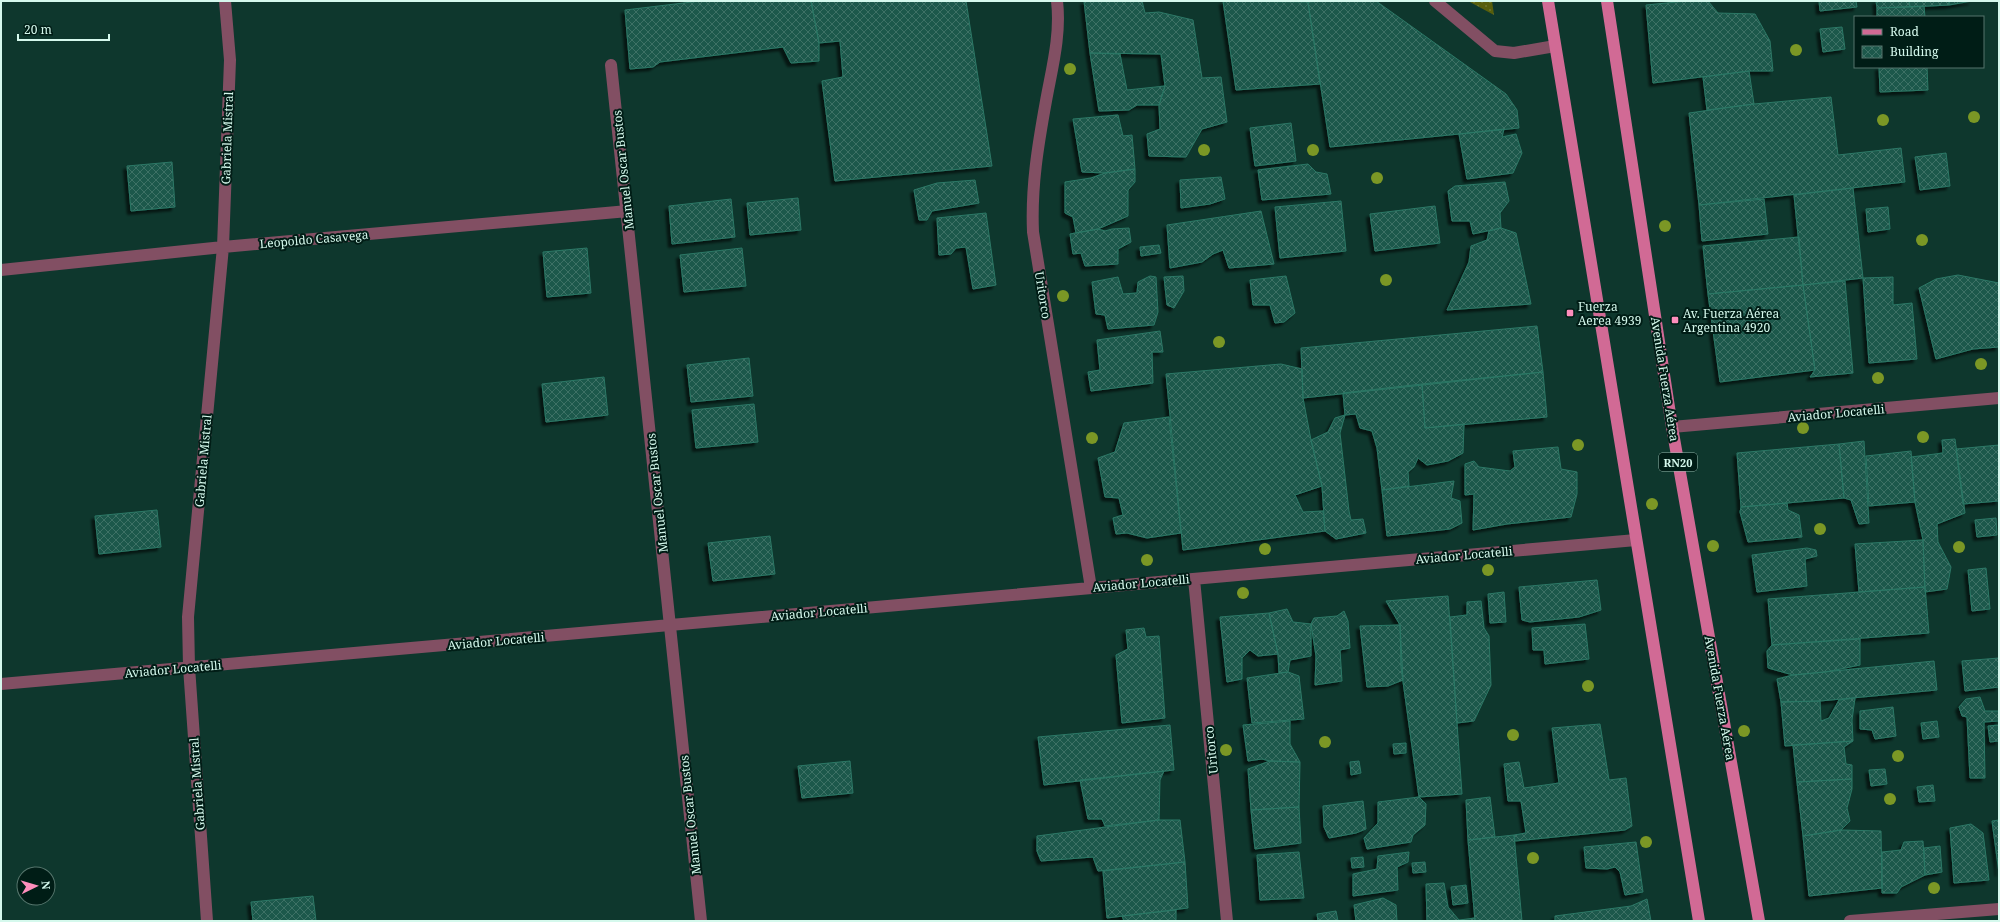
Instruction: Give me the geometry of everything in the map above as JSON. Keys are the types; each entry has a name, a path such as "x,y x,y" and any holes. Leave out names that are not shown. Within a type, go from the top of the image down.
{"main road":[{"path":"1548,1 1699,921"},
{"name":"Avenida Fuerza Aérea","path":"1607,1 1672,427 1759,921"}],"street":[{"name":"Gabriela Mistral","path":"207,921 189,668 188,617 223,247 230,60 225,1"},
{"name":"Uritorco","path":"1057,1 1058,35 1038,142 1032,199 1032,232 1091,588"},
{"path":"1435,1 1495,51 1514,53 1555,46"},
{"name":"Manuel Oscar Bustos","path":"611,65 628,211 701,921"},
{"name":"Leopoldo Casavega","path":"1,270 223,247 628,211"},
{"name":"Aviador Locatelli","path":"1672,427 1999,398"},
{"name":"Aviador Locatelli","path":"1,684 1636,540"},
{"name":"Uritorco","path":"1194,579 1228,921"},
{"path":"1850,921 1999,909"}],"green space":[{"path":"1468,1 1492,1 1494,15"}],"building":[{"path":"700,1 811,1 819,43 819,61 791,63 783,47 660,62 653,67 630,69 625,10"},
{"path":"811,1 966,1 992,166 835,181 822,81 843,77 840,41 819,43"},
{"path":"1084,1 1142,1 1145,13 1159,12 1193,20 1202,78 1221,77 1227,122 1202,129 1186,157 1149,156 1147,134 1160,129 1159,105 1165,86 1161,54 1090,53"},
{"path":"1223,1 1308,2 1320,84 1236,90"},
{"path":"1376,1 1506,94 1517,110 1519,128 1330,147 1308,2"},
{"path":"1687,1 1708,1 1718,13 1755,14 1770,41 1773,71 1749,71 1653,83 1646,5"},
{"path":"1819,1 1856,1 1857,7 1820,11"},
{"path":"1876,1 1909,1 1910,7 1877,8"},
{"path":"1909,1 1949,1 1949,5 1910,7"},
{"path":"1949,1 1972,1 1949,5"},
{"path":"1924,6 1925,16 1877,16 1877,8"},
{"path":"1842,27 1845,49 1823,52 1820,29"},
{"path":"1090,53 1120,54 1127,90 1165,86 1159,105 1137,105 1129,110 1099,111"},
{"path":"1879,68 1927,68 1928,90 1880,92"},
{"path":"1749,71 1754,104 1707,110 1703,77"},
{"path":"1831,97 1838,155 1901,148 1905,182 1699,205 1689,113 1754,104"},
{"path":"1118,115 1123,136 1132,135 1135,169 1105,173 1082,172 1073,119"},
{"path":"1291,123 1296,161 1255,166 1250,128"},
{"path":"1504,129 1502,137 1516,134 1522,153 1513,173 1467,179 1459,134"},
{"path":"1946,153 1950,186 1920,190 1915,157"},
{"path":"172,162 175,207 131,211 127,166"},
{"path":"1308,164 1316,172 1327,174 1331,194 1262,200 1258,170"},
{"path":"1135,169 1135,182 1128,190 1128,216 1098,229 1076,233 1073,217 1065,213 1065,182 1091,178 1105,173"},
{"path":"1221,177 1225,199 1210,204 1181,208 1180,180"},
{"path":"975,180 979,203 932,211 927,220 919,220 914,190 937,183"},
{"path":"1505,182 1509,201 1500,213 1501,228 1473,234 1470,221 1452,221 1448,191 1455,186"},
{"path":"1853,188 1863,278 1803,285 1794,195"},
{"path":"798,198 801,230 750,235 747,203"},
{"path":"731,199 735,237 672,244 669,206"},
{"path":"1764,199 1768,234 1702,241 1699,205"},
{"path":"1341,201 1346,251 1280,258 1275,207"},
{"path":"1435,206 1440,243 1375,251 1370,214"},
{"path":"1888,207 1890,229 1868,232 1866,209"},
{"path":"1261,211 1274,264 1229,268 1223,250 1213,254 1202,262 1170,268 1167,225"},
{"path":"986,213 996,285 973,289 966,247 956,248 951,254 939,255 937,218"},
{"path":"1129,228 1131,242 1118,249 1118,264 1085,266 1081,253 1073,254 1070,234 1098,229 1105,231"},
{"path":"1501,228 1516,233 1531,304 1447,310 1469,262 1471,246 1487,240 1489,231"},
{"path":"1799,237 1803,285 1708,294 1703,246"},
{"path":"1159,245 1161,253 1141,256 1140,247"},
{"path":"587,248 591,293 547,297 543,252"},
{"path":"742,248 746,286 684,292 680,255"},
{"path":"1958,275 1999,283 1999,347 1973,349 1936,359 1919,288 1936,279"},
{"path":"1150,276 1156,277 1158,312 1154,325 1108,329 1105,315 1096,314 1092,282 1118,277 1123,294 1137,293 1138,282"},
{"path":"1183,276 1184,291 1174,308 1167,305 1164,277"},
{"path":"1286,276 1295,313 1284,322 1275,323 1270,305 1253,305 1250,280"},
{"path":"1893,277 1893,305 1912,303 1917,359 1869,363 1863,278"},
{"path":"1845,281 1853,373 1810,377 1815,370 1803,285"},
{"path":"1803,285 1815,370 1720,382 1708,294"},
{"path":"1537,326 1543,372 1303,398 1301,348"},
{"path":"1160,331 1163,352 1152,352 1153,383 1091,391 1088,372 1100,370 1097,340"},
{"path":"749,358 753,396 691,402 687,365"},
{"path":"1281,364 1302,369 1303,398 1322,486 1295,495 1303,512 1323,511 1325,531 1183,550 1166,374"},
{"path":"1543,372 1547,417 1425,428 1422,384"},
{"path":"604,377 608,415 546,422 542,384"},
{"path":"1422,384 1425,428 1464,424 1463,453 1448,461 1427,465 1418,458 1414,467 1408,472 1409,486 1382,490 1377,448 1372,431 1360,428 1356,414 1345,415 1343,393"},
{"path":"754,404 758,442 696,448 692,410"},
{"path":"1345,415 1340,433 1349,511 1351,520 1363,519 1366,533 1336,539 1325,531 1322,486 1311,440 1328,432 1335,418"},
{"path":"1169,417 1181,533 1147,538 1127,533 1116,534 1113,518 1123,515 1119,498 1105,497 1098,458 1115,452 1124,423"},
{"path":"1955,439 1965,513 1937,524 1938,542 1951,567 1947,589 1925,592 1923,540 1915,502 1911,457 1943,453 1942,440"},
{"path":"1864,441 1869,523 1859,524 1851,500 1844,498 1839,444"},
{"path":"1839,444 1844,498 1741,507 1737,453"},
{"path":"1999,445 1999,501 1963,504 1956,449"},
{"path":"1558,447 1561,469 1577,472 1577,494 1571,517 1507,524 1473,530 1474,494 1465,495 1465,464 1474,461 1479,467 1510,471 1515,467 1513,451"},
{"path":"1911,451 1915,502 1869,506 1866,456"},
{"path":"1454,481 1451,498 1460,501 1462,523 1450,529 1387,536 1382,490"},
{"path":"1787,503 1788,510 1799,515 1802,537 1748,542 1740,512 1741,507"},
{"path":"157,510 161,547 99,554 95,516"},
{"path":"1996,518 1997,535 1977,537 1975,520"},
{"path":"770,536 775,574 713,581 708,543"},
{"path":"1923,540 1925,587 1859,592 1855,544"},
{"path":"1807,548 1816,550 1817,556 1805,559 1807,586 1757,592 1752,555"},
{"path":"1986,568 1990,609 1972,611 1968,570"},
{"path":"1597,580 1601,610 1579,617 1530,622 1522,620 1519,587"},
{"path":"1925,587 1929,633 1772,645 1768,599"},
{"path":"1504,592 1506,622 1490,623 1488,594"},
{"path":"1448,596 1462,794 1419,797 1401,667 1400,625 1386,601"},
{"path":"1481,601 1484,628 1489,636 1491,685 1474,721 1457,723 1450,617 1467,615 1467,602"},
{"path":"1287,609 1293,622 1311,624 1311,656 1290,660 1288,672 1279,673 1278,654 1269,613"},
{"path":"1344,611 1348,621 1350,648 1340,650 1342,681 1315,685 1316,656 1311,624 1314,618 1337,616"},
{"path":"1269,613 1278,654 1258,656 1250,650 1242,658 1242,679 1227,682 1220,617"},
{"path":"1585,624 1589,659 1545,664 1544,650 1533,650 1532,628"},
{"path":"1400,625 1403,680 1388,686 1367,687 1360,626"},
{"path":"1144,628 1146,637 1159,636 1165,718 1122,723 1116,655 1128,649 1126,630"},
{"path":"1860,639 1860,665 1826,672 1793,675 1768,668 1767,651 1772,645"},
{"path":"1999,658 1999,687 1965,691 1962,661"},
{"path":"1934,661 1937,690 1820,701 1781,702 1777,679 1793,675"},
{"path":"1288,672 1299,676 1304,719 1252,723 1247,678"},
{"path":"1980,697 1985,711 1999,711 1999,721 1984,722 1985,778 1970,778 1967,717 1962,716 1959,707 1966,699"},
{"path":"1855,698 1852,720 1853,741 1785,746 1781,702 1820,701 1821,721 1829,718 1839,700"},
{"path":"1893,707 1896,736 1875,739 1872,730 1860,729 1860,711"},
{"path":"1290,721 1290,744 1300,762 1270,761 1262,759 1248,761 1243,725"},
{"path":"1937,721 1939,737 1923,739 1921,723"},
{"path":"1600,724 1609,780 1626,778 1632,826 1625,830 1515,841 1514,835 1526,833 1521,801 1508,801 1504,764 1519,762 1524,788 1559,783 1552,728"},
{"path":"1170,725 1174,770 1044,785 1038,737"},
{"path":"1999,725 1999,741 1990,742 1988,726"},
{"path":"1853,741 1844,747 1846,764 1852,765 1852,779 1797,782 1793,745"},
{"path":"1406,743 1406,753 1394,754 1393,744"},
{"path":"850,761 853,793 802,798 798,766"},
{"path":"1270,761 1300,762 1299,807 1251,810 1248,769"},
{"path":"1359,761 1361,773 1351,775 1350,762"},
{"path":"1885,769 1887,784 1871,786 1869,770"},
{"path":"1164,771 1160,780 1159,820 1105,826 1102,819 1088,819 1080,780"},
{"path":"1852,779 1852,789 1847,808 1850,821 1841,830 1803,836 1797,782"},
{"path":"1933,785 1935,801 1919,802 1917,787"},
{"path":"1419,797 1426,804 1425,825 1413,835 1411,842 1367,849 1364,838 1378,823 1378,802"},
{"path":"1490,797 1495,837 1468,840 1466,800"},
{"path":"1363,801 1366,829 1356,833 1329,838 1324,827 1323,806"},
{"path":"1299,807 1301,843 1255,849 1251,810"},
{"path":"1159,820 1180,820 1185,862 1098,871 1093,857 1041,861 1037,851 1037,836"},
{"path":"1999,820 1999,873 1992,821"},
{"path":"1971,824 1983,833 1989,880 1954,883 1950,828"},
{"path":"1841,830 1881,831 1882,888 1809,896 1803,836"},
{"path":"1514,835 1522,921 1475,921 1468,840"},
{"path":"1923,841 1925,875 1901,887 1897,893 1882,893 1882,852 1901,850 1904,842"},
{"path":"1636,842 1643,892 1625,895 1620,872 1615,867 1607,869 1586,868 1584,847"},
{"path":"1940,846 1942,872 1925,875 1924,848"},
{"path":"1299,852 1304,898 1260,900 1257,855"},
{"path":"1409,852 1408,862 1397,867 1398,890 1353,896 1353,874 1377,869 1378,856"},
{"path":"1363,857 1364,867 1352,868 1351,858"},
{"path":"1185,862 1188,908 1107,918 1103,871"},
{"path":"1425,862 1426,872 1413,873 1412,863"},
{"path":"1444,883 1448,907 1459,920 1475,918 1475,921 1427,921 1426,884"},
{"path":"1466,885 1468,903 1453,905 1451,887"},
{"path":"313,896 316,921 253,921 251,902"},
{"path":"1383,898 1396,905 1397,921 1356,921 1354,905"},
{"path":"1647,899 1651,921 1555,921 1555,916 1631,906"},
{"path":"1176,910 1176,921 1124,921 1122,916"},
{"path":"1336,911 1338,921 1318,921 1317,914"}],"place":[{"name":"Fuerza Aerea 4939","path":"1570,313"},
{"name":"Av. Fuerza Aérea Argentina 4920","path":"1675,320"}]}
